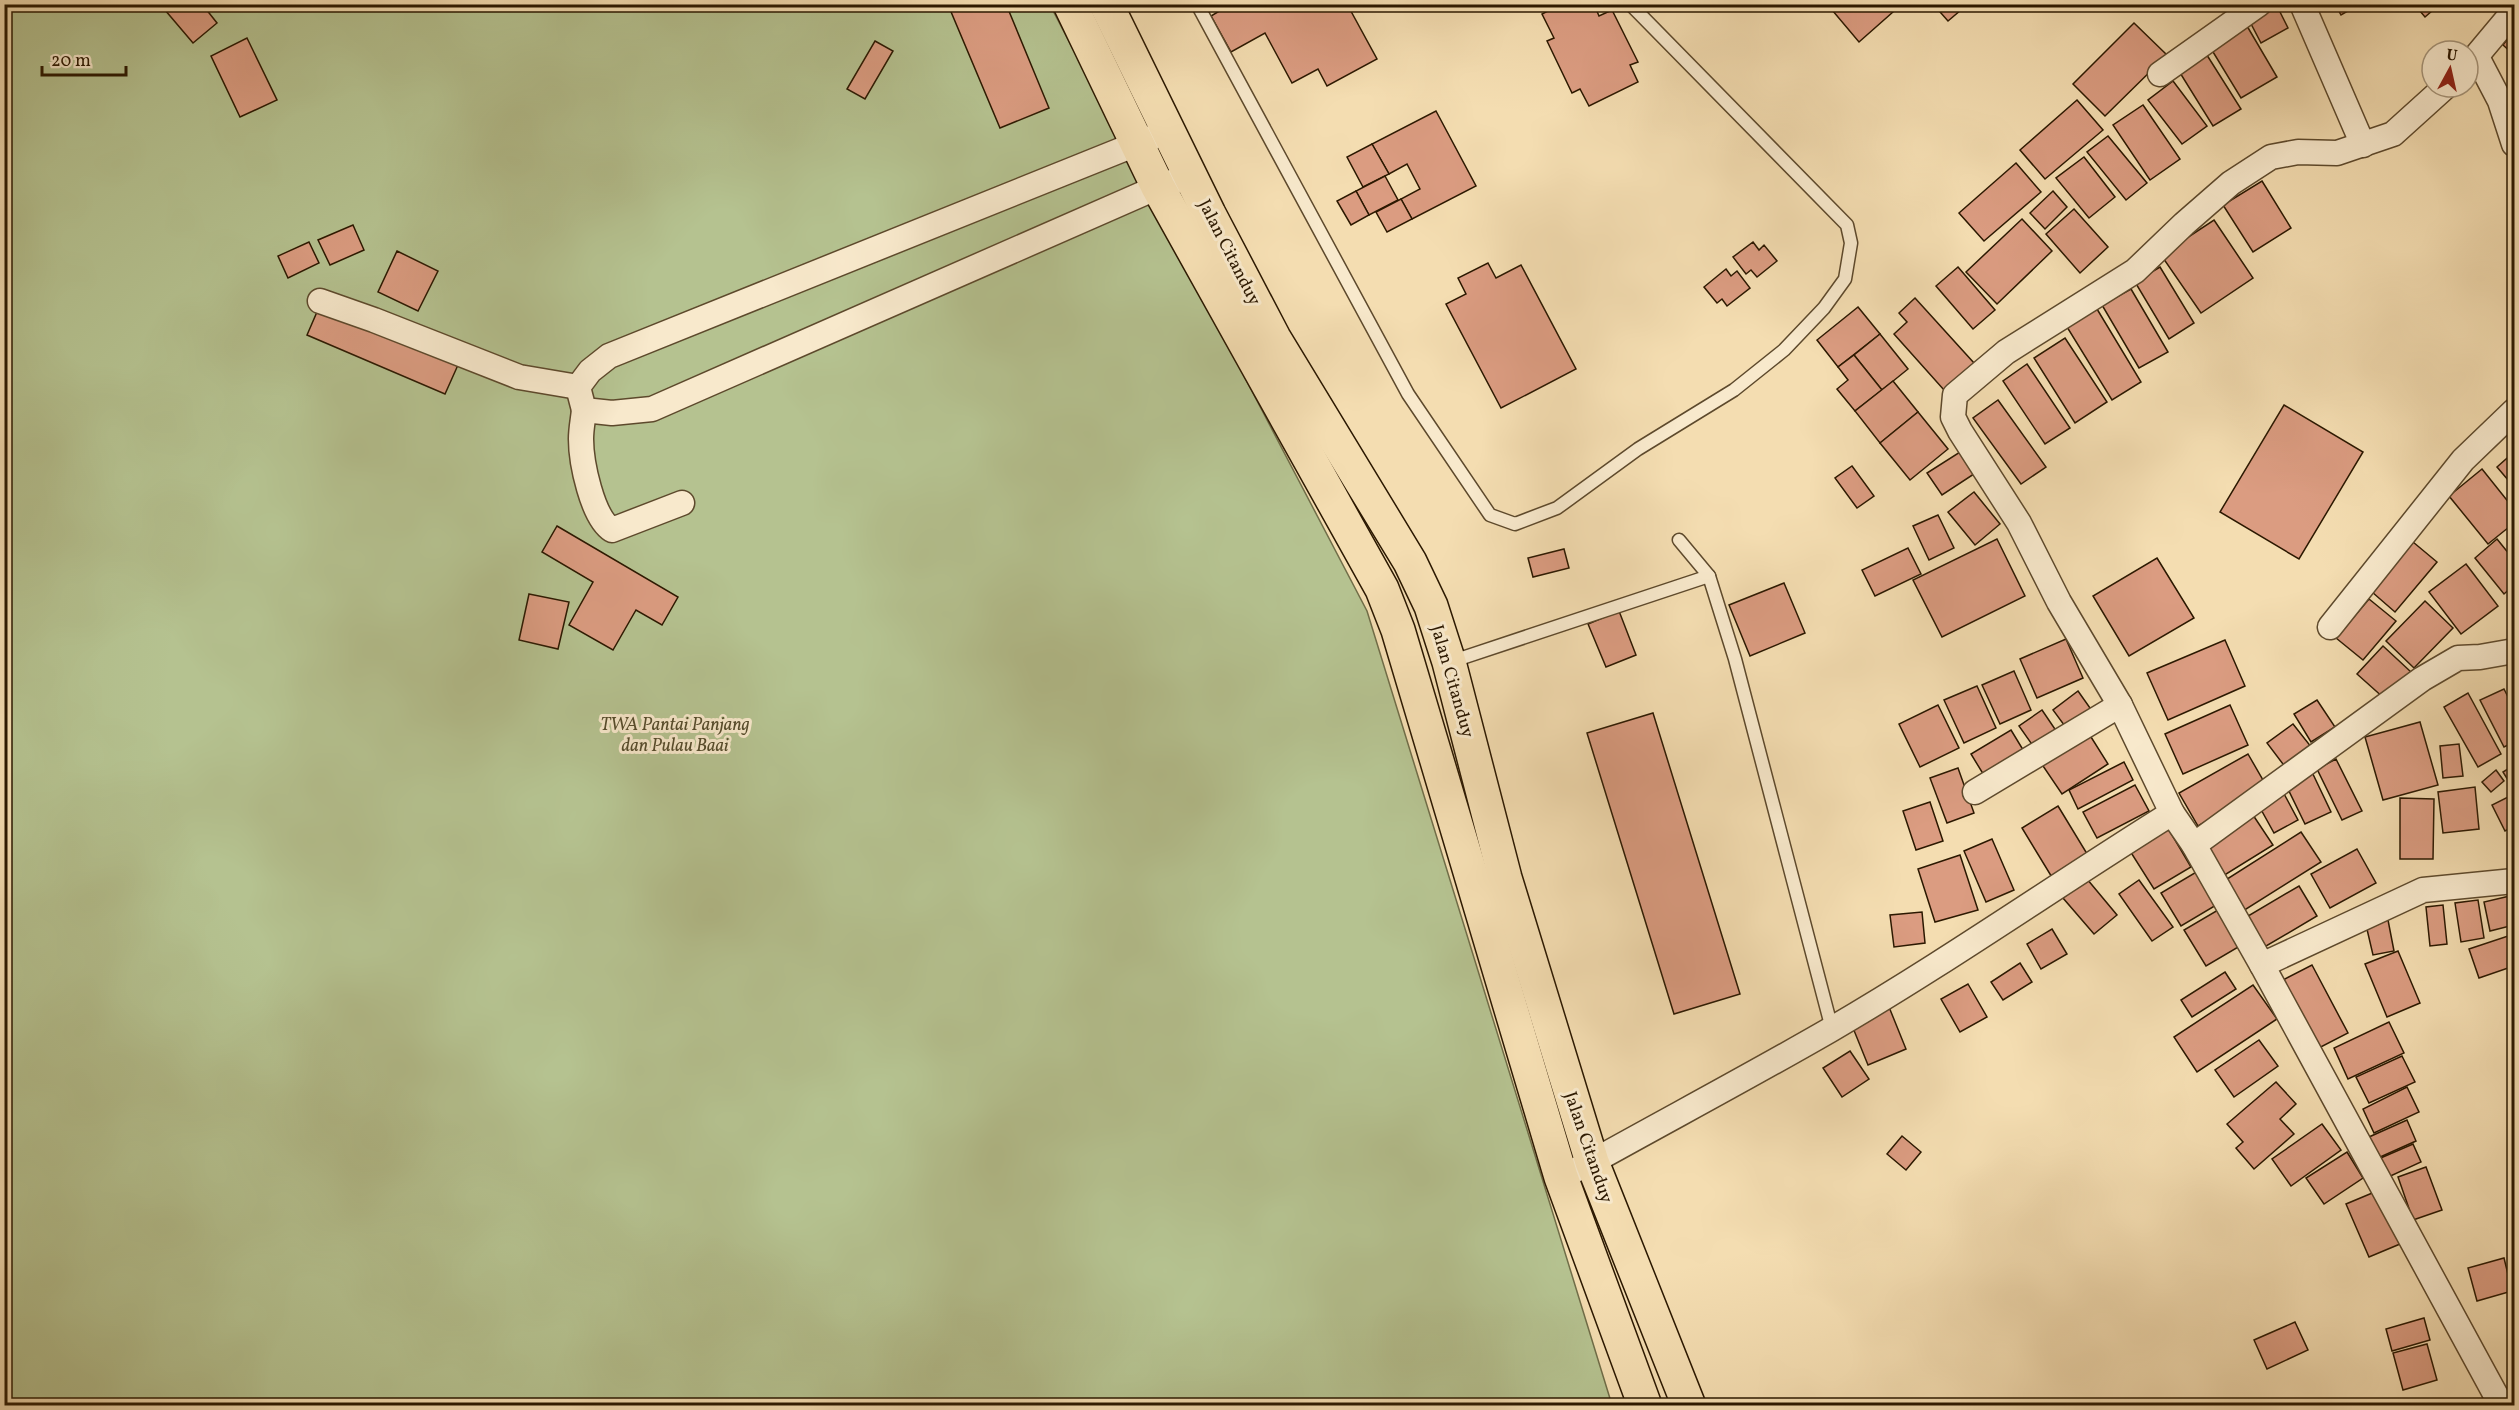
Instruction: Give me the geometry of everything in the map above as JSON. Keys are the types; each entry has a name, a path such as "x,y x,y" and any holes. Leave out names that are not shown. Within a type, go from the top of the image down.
{"main road":[{"name":"Jalan Citanduy","path":"1070,4 1158,187 1383,588 1398,630 1561,1177 1645,1406"},
{"name":"Jalan Citanduy","path":"1106,4 1274,338 1410,562 1431,606 1449,663 1505,878 1592,1162 1689,1406"}],"street":[{"path":"2160,74 2259,4"},
{"path":"2302,4 2363,145"},
{"path":"2480,53 2514,11"},
{"path":"2480,72 2500,101 2514,144"},
{"path":"2431,99 2392,134 2337,153 2298,152 2271,157 2231,183 2184,224 2135,272 2006,352 1955,395 1953,417 2019,523 2059,602 2120,705 2172,813 2262,965 2499,1401 2504,1406"},
{"path":"578,387 590,371 609,356 1168,131"},
{"path":"584,410 612,413 652,409 1158,187 1191,175"},
{"path":"320,301 519,378 578,387"},
{"path":"578,387 584,410 581,439 583,459 602,524 612,530 682,503"},
{"path":"2330,627 2463,460 2514,411"},
{"path":"2193,845 2422,679 2458,658 2514,651"},
{"path":"1975,792 2120,705"},
{"path":"1561,1177 1832,1029 2030,906 2093,862 2172,813"},
{"path":"2262,965 2423,891 2514,881"}],"lane":[{"path":"1197,4 1408,394 1490,515 1515,524 1557,508 1638,449 1734,390 1784,350 1824,308 1845,279 1851,243 1847,225 1630,4"},
{"path":"1679,540 1709,576 1735,659 1832,1029"},
{"path":"1449,663 1709,576"}],"green space":[{"name":"TWA Pantai Panjang dan Pulau Baai","path":"5,5 1050,5 1367,611 1612,1405 5,1406"}],"building":[{"path":"172,4 202,4 217,23 193,43 165,10"},
{"path":"954,4 1006,4 1049,108 1000,128 949,7"},
{"path":"1231,4 1347,4 1377,59 1327,86 1318,69 1292,83 1265,33 1231,52 1211,16"},
{"path":"1550,4 1594,4 1599,16 1612,10 1638,62 1630,65 1638,82 1589,106 1580,89 1572,93 1547,41 1554,38 1542,14 1552,9"},
{"path":"1827,4 1902,4 1859,42"},
{"path":"1933,4 1968,4 1948,21"},
{"path":"2276,4 2288,28 2261,43 2248,18"},
{"path":"2335,4 2360,4 2341,15"},
{"path":"2414,4 2440,4 2425,17"},
{"path":"2134,23 2167,55 2105,116 2073,84"},
{"path":"2247,26 2277,77 2241,98 2210,47"},
{"path":"2514,30 2514,55 2503,45"},
{"path":"247,38 277,100 240,117 211,56"},
{"path":"875,41 893,51 865,99 847,89"},
{"path":"2205,52 2241,109 2213,126 2177,68"},
{"path":"2173,81 2207,126 2182,144 2148,100"},
{"path":"2077,100 2103,130 2045,179 2020,150"},
{"path":"2143,105 2180,159 2150,180 2113,125"},
{"path":"1436,111 1476,186 1412,219 1401,199 1420,189 1407,164 1389,174 1372,144"},
{"path":"2108,136 2147,183 2126,200 2087,152"},
{"path":"1372,144 1389,174 1363,187 1347,157"},
{"path":"2084,157 2115,197 2089,218 2056,178"},
{"path":"2016,163 2041,192 1984,241 1959,213"},
{"path":"1385,176 1398,200 1369,215 1356,191"},
{"path":"2262,181 2291,228 2253,252 2223,205"},
{"path":"1356,191 1369,215 1351,225 1337,201"},
{"path":"2053,191 2067,207 2045,229 2030,213"},
{"path":"1401,199 1412,219 1387,232 1376,212"},
{"path":"2074,209 2108,247 2080,273 2046,234"},
{"path":"2022,219 2052,251 1997,304 1966,272"},
{"path":"2214,220 2253,278 2201,313 2161,255"},
{"path":"353,225 364,250 330,265 318,240"},
{"path":"309,242 319,263 288,278 278,256"},
{"path":"1753,242 1759,250 1764,245 1777,261 1757,277 1751,270 1746,274 1733,257"},
{"path":"397,251 438,271 418,311 378,292"},
{"path":"1488,263 1496,278 1521,265 1576,369 1501,408 1446,304 1466,294 1458,278"},
{"path":"1958,267 1995,310 1973,329 1936,286"},
{"path":"2160,267 2194,323 2169,339 2135,282"},
{"path":"1726,269 1731,276 1737,271 1750,288 1727,306 1722,299 1717,303 1704,287"},
{"path":"2131,289 2168,352 2139,368 2102,305"},
{"path":"1915,298 1974,363 1944,390 1894,334 1907,322 1899,313"},
{"path":"320,305 458,365 445,394 307,335"},
{"path":"1858,307 1880,334 1838,367 1817,340"},
{"path":"2097,309 2141,382 2112,400 2067,327"},
{"path":"1880,334 1908,369 1882,390 1854,355"},
{"path":"2065,338 2107,402 2075,423 2034,358"},
{"path":"1854,355 1882,390 1855,411 1837,389 1848,380 1838,367"},
{"path":"2027,364 2070,428 2045,444 2003,381"},
{"path":"1893,381 1918,412 1880,443 1855,411"},
{"path":"1998,400 2046,467 2021,484 1973,418"},
{"path":"2284,405 2363,452 2299,559 2220,512"},
{"path":"1918,412 1948,449 1910,480 1880,443"},
{"path":"1960,452 1974,474 1942,495 1927,473"},
{"path":"2514,452 2514,487 2497,467"},
{"path":"1852,466 1874,496 1857,508 1835,478"},
{"path":"2482,469 2514,509 2514,523 2488,544 2449,496"},
{"path":"1974,492 2000,524 1975,545 1948,512"},
{"path":"1938,515 1954,548 1929,560 1913,526"},
{"path":"557,526 678,597 662,625 636,610 613,650 569,625 593,582 542,552"},
{"path":"1997,539 2025,596 1942,637 1913,580"},
{"path":"2497,539 2514,560 2514,585 2504,594 2475,558"},
{"path":"2413,542 2437,562 2395,612 2372,592"},
{"path":"1908,548 1921,574 1875,596 1862,570"},
{"path":"1564,549 1569,568 1533,577 1528,558"},
{"path":"2157,558 2194,618 2129,656 2093,596"},
{"path":"2466,564 2498,606 2461,634 2429,592"},
{"path":"1784,583 1805,633 1750,656 1729,605"},
{"path":"529,594 569,602 558,649 519,640"},
{"path":"2369,599 2396,621 2363,660 2336,638"},
{"path":"2425,601 2453,628 2414,668 2386,641"},
{"path":"1619,611 1636,655 1606,667 1588,624"},
{"path":"2066,639 2083,678 2037,698 2020,659"},
{"path":"2225,640 2245,686 2168,720 2147,673"},
{"path":"2383,646 2411,672 2385,699 2357,674"},
{"path":"2014,671 2031,710 2000,724 1982,685"},
{"path":"1977,686 1996,728 1964,743 1944,700"},
{"path":"2504,689 2514,709 2514,742 2504,747 2480,700"},
{"path":"2078,691 2095,715 2070,733 2053,710"},
{"path":"2468,693 2501,754 2478,767 2444,707"},
{"path":"2317,700 2335,727 2311,742 2294,714"},
{"path":"1938,705 1959,748 1920,767 1899,724"},
{"path":"2230,705 2248,745 2183,774 2165,734"},
{"path":"2042,710 2059,735 2036,750 2019,726"},
{"path":"1653,713 1740,994 1674,1014 1587,733"},
{"path":"2420,722 2438,785 2383,800 2365,737"},
{"path":"2293,724 2312,748 2286,768 2267,743"},
{"path":"2086,729 2108,764 2062,794 2039,760"},
{"path":"2011,730 2025,753 1985,777 1971,754"},
{"path":"2459,744 2463,776 2443,778 2440,746"},
{"path":"2248,754 2267,787 2198,826 2179,793"},
{"path":"2336,759 2362,811 2342,820 2317,769"},
{"path":"2124,762 2133,780 2078,809 2069,790"},
{"path":"2514,765 2514,790 2503,772"},
{"path":"1958,768 1974,813 1947,823 1930,778"},
{"path":"2311,770 2331,812 2305,824 2285,783"},
{"path":"2496,770 2504,781 2491,792 2482,782"},
{"path":"2135,785 2149,811 2097,838 2083,812"},
{"path":"2475,787 2479,829 2443,833 2438,792"},
{"path":"2282,790 2298,820 2274,833 2258,804"},
{"path":"2510,796 2514,806 2514,826 2505,831 2492,805"},
{"path":"2400,798 2434,799 2433,859 2400,859"},
{"path":"1930,802 1943,841 1916,850 1903,811"},
{"path":"2058,806 2089,857 2053,879 2022,828"},
{"path":"2253,815 2273,845 2223,876 2204,846"},
{"path":"2168,828 2191,867 2154,889 2130,851"},
{"path":"2301,832 2321,862 2243,911 2224,881"},
{"path":"1992,839 2014,890 1986,902 1964,851"},
{"path":"2357,849 2376,883 2330,908 2311,874"},
{"path":"1960,855 1978,910 1935,922 1918,869"},
{"path":"2198,871 2218,904 2181,926 2161,893"},
{"path":"2087,879 2117,915 2094,934 2063,898"},
{"path":"2139,880 2173,927 2152,941 2119,894"},
{"path":"2299,886 2317,916 2261,949 2243,919"},
{"path":"2514,895 2514,925 2490,931 2484,902"},
{"path":"2478,900 2484,938 2461,942 2455,903"},
{"path":"2443,905 2447,944 2430,946 2426,907"},
{"path":"2218,910 2240,946 2206,966 2184,930"},
{"path":"1922,912 1925,943 1894,947 1890,915"},
{"path":"2388,920 2394,951 2373,955 2366,925"},
{"path":"2052,929 2067,954 2041,969 2027,944"},
{"path":"2514,934 2514,966 2479,978 2469,949"},
{"path":"2398,951 2420,1003 2387,1017 2365,964"},
{"path":"2020,963 2032,982 2003,1000 1991,982"},
{"path":"2312,965 2348,1033 2313,1051 2277,983"},
{"path":"2225,972 2236,989 2192,1017 2181,1000"},
{"path":"1968,984 1987,1017 1960,1032 1941,999"},
{"path":"2253,985 2277,1019 2197,1072 2174,1037"},
{"path":"1889,1007 1906,1049 1868,1065 1851,1023"},
{"path":"2389,1022 2404,1053 2348,1079 2334,1048"},
{"path":"2259,1040 2278,1066 2234,1097 2215,1070"},
{"path":"1850,1051 1869,1079 1842,1097 1823,1068"},
{"path":"2402,1056 2415,1082 2369,1103 2356,1077"},
{"path":"2276,1082 2296,1104 2280,1119 2294,1134 2254,1169 2236,1148 2243,1142 2227,1124"},
{"path":"2407,1087 2419,1112 2374,1133 2363,1109"},
{"path":"2407,1120 2416,1141 2378,1158 2369,1137"},
{"path":"2322,1124 2341,1150 2291,1186 2272,1159"},
{"path":"1902,1136 1921,1152 1906,1170 1887,1154"},
{"path":"2413,1144 2421,1162 2384,1179 2376,1160"},
{"path":"2347,1152 2363,1178 2324,1204 2306,1178"},
{"path":"2426,1167 2442,1210 2413,1220 2398,1177"},
{"path":"2377,1191 2400,1244 2369,1257 2346,1204"},
{"path":"2504,1258 2512,1291 2477,1301 2468,1268"},
{"path":"2424,1318 2430,1340 2392,1351 2386,1329"},
{"path":"2295,1322 2308,1350 2267,1369 2254,1340"},
{"path":"2427,1344 2437,1380 2403,1390 2393,1353"}]}
